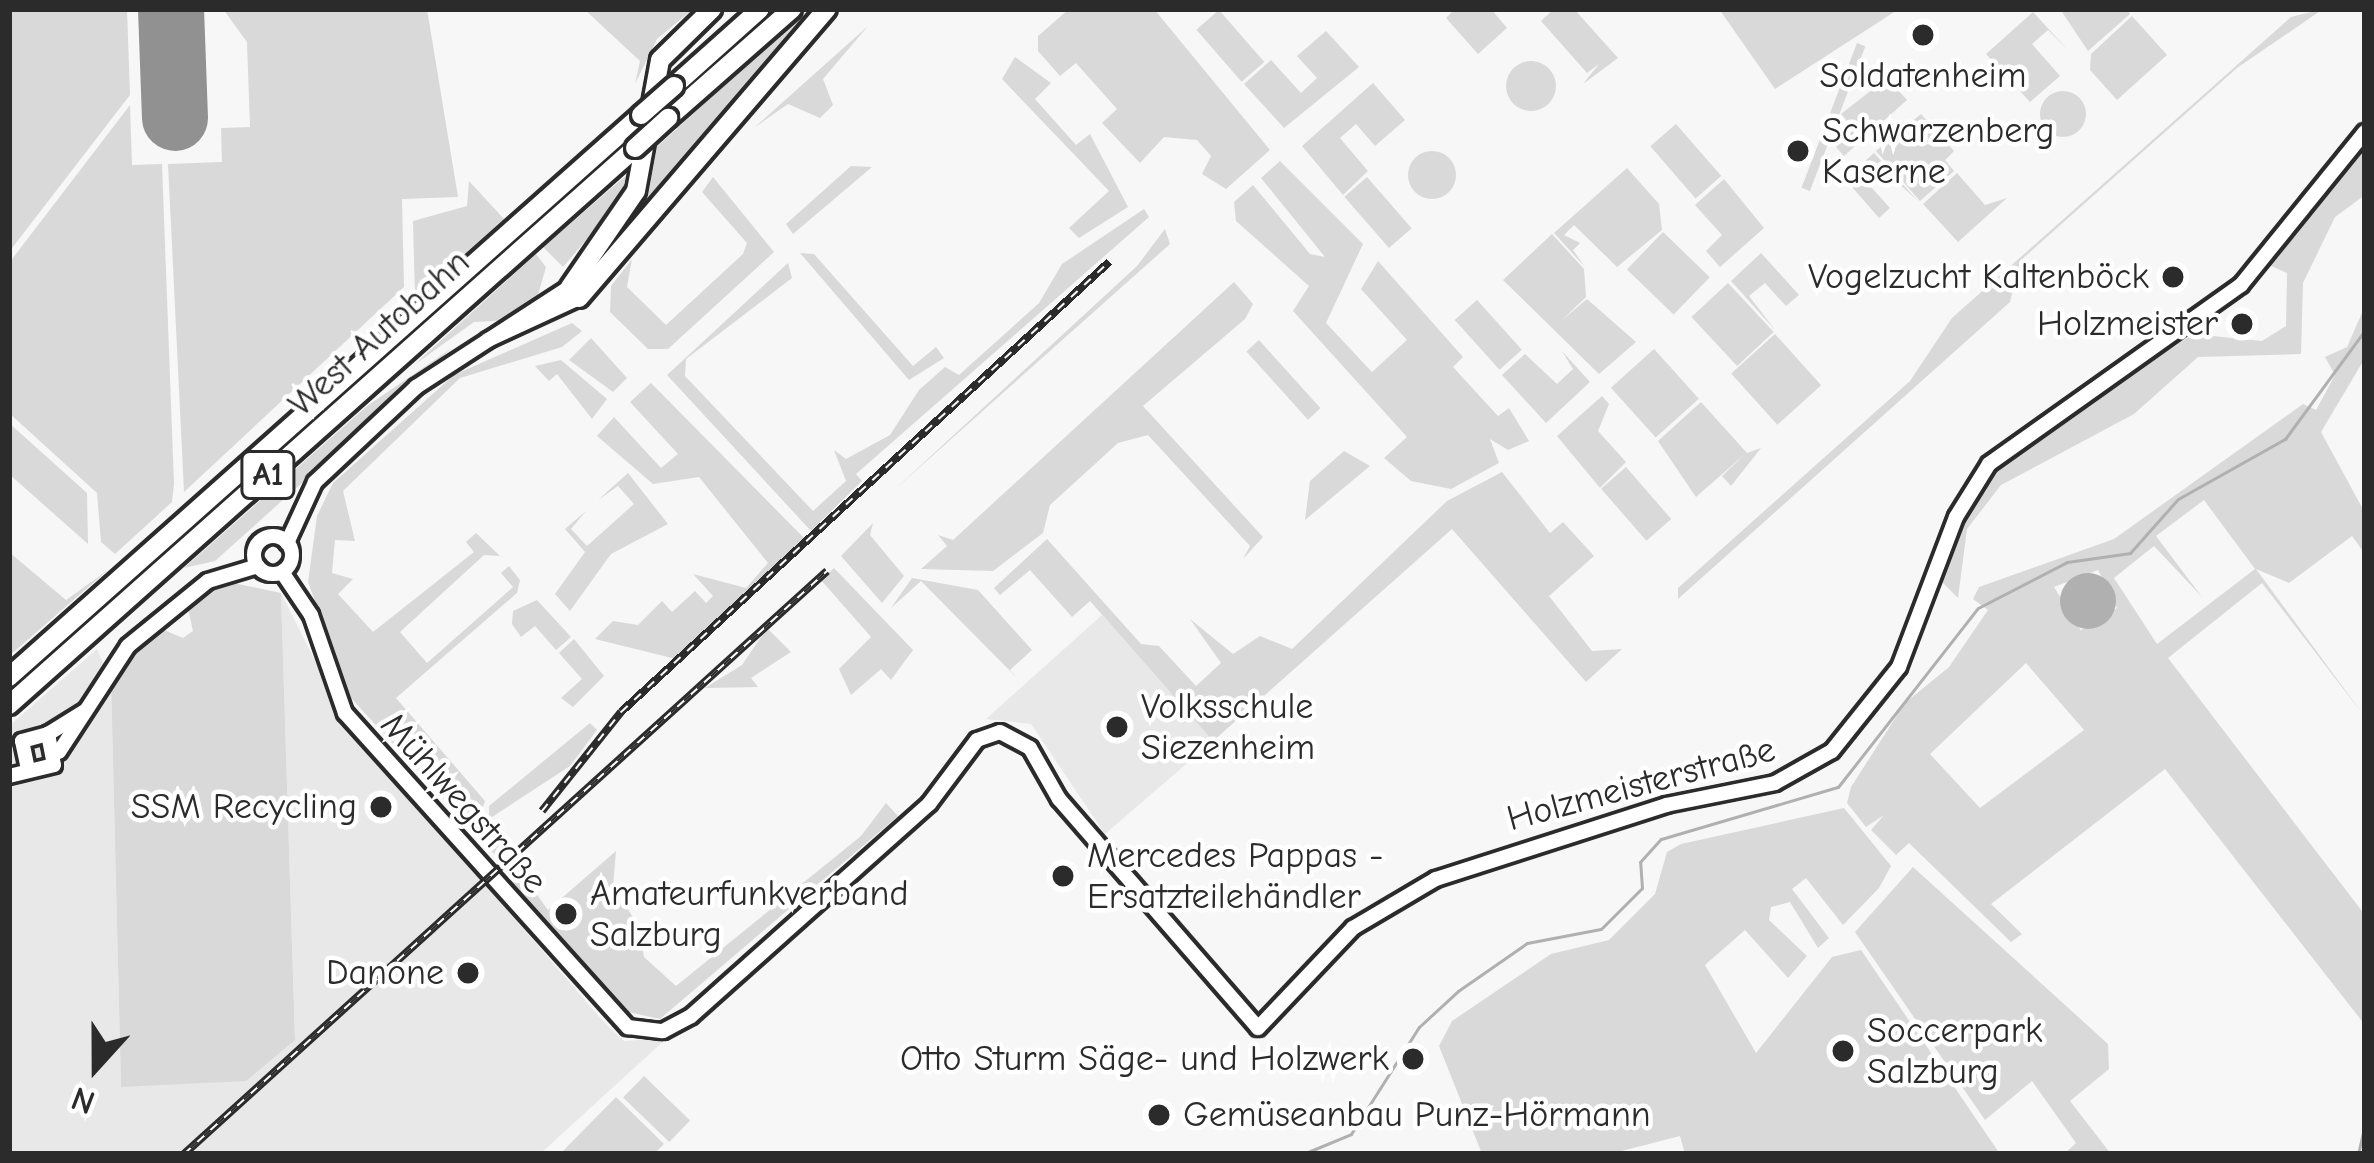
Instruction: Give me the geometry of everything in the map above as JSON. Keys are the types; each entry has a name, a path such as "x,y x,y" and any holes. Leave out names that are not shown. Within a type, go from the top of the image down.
{"highway":[{"path":"574,293 636,191 660,60 712,9"},
{"name":"West Autobahn","path":"9,677 760,9"},
{"name":"West Autobahn","path":"9,705 792,9"},
{"path":"574,293 827,9"}],"street":[{"name":"Holzmeisterstraße","path":"1258,1028 1353,928 1436,879 1666,805 1775,783 1832,751 1899,667 1956,517 1989,464 2240,285 2365,132"},
{"path":"9,776 28,769 48,770 117,658 208,581 258,566 282,572 287,543 321,475 488,340 574,293"},
{"path":"258,566 259,542 287,543"},
{"name":"Mühlwegstraße","path":"282,572 311,615 344,713 628,1027 663,1030 691,1016 929,804 977,740 1000,733 1030,748 1059,799 1258,1028"},
{"path":"28,769 14,756 31,733 48,734 89,709"},
{"path":"48,734 59,752"}],"shaded area":[{"path":"9,9 127,9 130,95 9,252"},
{"path":"223,9 427,9 458,197 402,199 404,287 184,492 168,164 222,162 221,128 250,127 247,42"},
{"path":"584,9 693,9 657,39 635,84 640,61"},
{"path":"809,9 819,9 595,267 633,209 648,155"},
{"path":"1069,9 1154,9 1270,150 1226,189 1202,174 1211,156 1197,140 1164,137 1140,163 1102,123 1117,109 1076,63 1060,76 1038,51 1038,36"},
{"path":"1455,9 1491,9 1507,28 1478,54 1446,18"},
{"path":"1554,9 1574,9 1618,58 1583,84 1599,64 1587,73 1541,21"},
{"path":"1719,9 1899,9 1775,89"},
{"path":"2060,9 2126,9 2130,14 2088,51"},
{"path":"2323,9 2237,68 2020,261 2010,302 1678,599 1678,588 1910,381 1952,318 2291,17"},
{"path":"1219,10 1264,62 1242,82 1196,30"},
{"path":"2033,12 2068,50 2048,30 2032,44 2060,76 2030,102 1986,54"},
{"path":"2132,16 2167,55 2117,100 2090,70 2091,54"},
{"path":"868,26 823,79 833,105 820,118 788,104 754,128"},
{"path":"1326,31 1359,67 1284,128 1244,84 1271,60 1301,93 1317,78 1297,56"},
{"path":"1857,43 1865,46 1810,191 1801,188"},
{"path":"1015,57 1051,83 1035,99 1076,145 1090,134 1128,207 1079,238 1069,228 1109,191 1002,79"},
{"path":"1531,61 1549,68 1556,86 1549,104 1531,111 1513,104 1506,86 1513,68"},
{"path":"1887,78 1907,100 1844,156 1836,147 1854,129 1841,114"},
{"path":"1373,83 1405,120 1375,146 1356,124 1340,138 1368,171 1343,195 1302,146"},
{"path":"2063,91 2079,98 2086,114 2079,130 2063,137 2047,130 2040,114 2047,98"},
{"path":"130,105 132,165 162,164 174,484 172,502 115,554 101,542 97,493 9,413 9,263"},
{"path":"1921,114 1954,151 1945,160 1954,171 1920,201 1876,151"},
{"path":"1676,124 1721,176 1696,198 1650,146"},
{"path":"2365,138 2365,195 2335,217 2303,283 2301,354 2198,357 2134,414 2001,485 1967,529 1958,598 1939,579 1984,473 2193,334 2262,341 2286,326 2287,273 2269,265"},
{"path":"1432,151 1449,158 1456,175 1449,192 1432,199 1415,192 1408,175 1415,158"},
{"path":"1874,153 1918,201 1887,173 1871,187 1890,208 1879,218 1845,179"},
{"path":"1280,161 1363,244 1326,323 1372,372 1407,340 1361,289 1378,261 1463,357 1453,367 1498,416 1509,408 1529,441 1508,450 1490,439 1499,463 1451,489 1411,481 1384,458 1407,437 1293,311 1309,286 1236,221 1234,202 1253,185 1310,254 1325,257 1261,178"},
{"path":"851,166 872,167 793,234 786,224"},
{"path":"636,167 633,185 563,267 543,247"},
{"path":"1627,168 1659,204 1662,230 1617,267 1574,225 1564,235 1580,243 1573,250 1585,267 1554,233"},
{"path":"1957,173 1985,205 2007,198 1958,242 1923,204"},
{"path":"713,177 774,252 668,349 648,349 610,312 611,286 632,259 627,287 666,325 743,254 747,243 702,192"},
{"path":"1367,177 1412,228 1389,248 1344,197"},
{"path":"1724,179 1764,228 1720,267 1706,251 1722,235 1695,205"},
{"path":"469,181 504,219 415,297 413,221 467,206"},
{"path":"1144,209 1149,217 856,474 862,481 811,531 667,375 788,263 792,278 686,359 685,376 813,511 846,481 834,450 846,459 890,435 919,390 945,367 959,375 1039,303 1062,264"},
{"path":"1165,229 1170,244 893,491 1137,266"},
{"path":"1663,232 1710,277 1674,315 1627,269"},
{"path":"1552,234 1584,269 1586,297 1561,321 1587,299 1636,342 1599,374 1503,280"},
{"path":"800,253 814,254 913,366 936,347 944,358 909,380"},
{"path":"1761,253 1799,295 1786,306 1765,283 1749,296 1775,330 1731,281"},
{"path":"536,254 546,267 538,295 510,320 474,322 414,365"},
{"path":"1234,282 1253,304 1245,319 1143,406 1263,537 1243,559 1250,546 1148,435 1118,443 1050,505 1043,533 993,571 921,569 947,546 938,535 953,540"},
{"path":"1728,283 1774,332 1737,366 1691,317"},
{"path":"1477,300 1522,350 1500,370 1455,320"},
{"path":"2365,306 2365,358 2321,432 2365,513 2365,554 2352,536 2289,583 2256,569 2365,717 2262,583 2168,658 2365,915 2365,1025 2165,769 1991,904 2022,934 2011,942 1909,843 1896,855 1871,830 1884,815 1866,827 1847,803 1851,787 1905,703 1949,667 1988,610 1973,599 1979,587 2114,539 2303,404 2316,410 2335,375 2325,357 2347,347","holes":["2204,500 2255,569 2157,644 2114,578 2154,546 2202,597 2156,536","2098,570 2117,608 2081,630 2054,587","2026,663 2084,730 1980,808 1930,754"]},
{"path":"572,323 582,331 562,347 460,378 343,491 355,541 335,540 332,573 353,579 338,594 373,632 474,552 466,542 476,533 500,556 484,555 400,632 427,663 513,587 501,573 509,566 520,580 517,593 396,698 485,801 479,820 503,849 496,856 351,698 308,582 317,516 333,483 454,375"},
{"path":"1775,334 1821,385 1777,425 1731,373"},
{"path":"591,338 627,378 613,392 569,360"},
{"path":"1259,340 1321,408 1308,420 1246,351"},
{"path":"452,348 215,561 184,568 367,406"},
{"path":"1654,349 1699,399 1656,438 1611,388"},
{"path":"1562,351 1590,382 1546,423 1502,375 1525,354 1557,384 1573,369"},
{"path":"561,360 607,399 592,419 557,374 549,381 535,366"},
{"path":"651,383 806,540 676,659 595,639 613,621 638,625 662,601 672,612 695,591 706,603 713,596 693,574 746,588 768,563 699,477 653,484 597,436 614,417 661,468 678,454 630,402"},
{"path":"1602,396 1609,404 1598,431 1626,462 1600,488 1557,436"},
{"path":"1701,402 1747,453 1761,448 1731,486 1722,476 1745,454 1696,497 1658,441"},
{"path":"9,423 87,493 88,544 9,474"},
{"path":"1344,451 1370,466 1305,520 1310,481"},
{"path":"1626,467 1671,519 1646,541 1601,489"},
{"path":"1502,472 1550,533 1563,522 1594,556 1549,596 1592,651 1622,649 1586,682 1452,529 1213,741 1090,601 1072,617 1030,570 1000,595 994,588 1047,539 1141,644 1159,646 1196,686 1221,663 1190,619 1233,654 1260,636 1292,649 1447,501"},
{"path":"628,473 668,524 611,554 570,611 555,594 585,552 565,529 586,511 571,529 587,546 634,504 618,486 598,500"},
{"path":"873,523 870,535 904,576 882,603 841,556"},
{"path":"9,552 66,600 108,570 9,656"},
{"path":"834,568 913,650 891,680 881,669 851,695 839,669 871,637 821,580"},
{"path":"2088,573 2108,581 2116,601 2108,621 2088,629 2068,621 2060,601 2068,581"},
{"path":"912,578 978,590 1032,650 1010,670 1018,679 921,581 891,608"},
{"path":"224,581 281,593 295,1040 246,1081 121,1087 111,681 159,628 183,638 193,631 187,604"},
{"path":"281,593 347,724 603,1021 624,1041 667,1038 540,1154 9,1154 9,726 97,649 111,681 121,1087 295,1039"},
{"path":"537,600 571,637 556,650 535,626 521,637 512,624 513,611"},
{"name":"Volksschule Siezenheim","path":"1102,615 1213,741 1105,834 1031,724 986,719"},
{"path":"767,628 791,652 751,678 758,687 705,688 742,665"},
{"path":"574,639 604,676 573,707 561,698 582,679 559,653"},
{"path":"590,723 597,730 570,766 489,819 489,806"},
{"path":"886,803 898,816 660,1019 628,1012 509,882 515,864 548,910 616,851 613,887 639,926 644,957 676,986 861,836"},
{"path":"1844,808 1891,866 1879,888 1843,925 1806,878 1792,889 1829,938 1818,948 1790,902 1771,907 1769,920 1807,956 1788,978 1745,930 1705,965 1756,1053 1832,957 1861,950 2000,1154 1685,1154 1680,1136 1610,1154 1482,1154 1439,1046 1452,1021 1551,954 1609,940 1655,894 1667,852 1681,844"},
{"path":"1913,867 2108,1044 2109,1069 2070,1101 2111,1154 2064,1154 2076,1143 2032,1081 1985,1120 1855,932"},
{"path":"644,1076 690,1120 669,1142 623,1098"},
{"path":"616,1097 664,1144 654,1154 560,1154"}],"waterway":[{"path":"1303,1154 1351,1134 1419,1027 1458,991 1527,943 1601,929 1642,888 1640,862 1661,839 1838,787 1978,608 2067,562 2130,553 2178,499 2285,439 2365,330"},
{"path":"2358,1154 2365,1124"}],"runway":[{"path":"171,9 175,118"}],"railway":[{"path":"542,811 621,712 1109,262"},
{"path":"184,1154 827,571"}],"place":[{"name":"Soldatenheim","path":"1923,35"},
{"name":"Schwarzenberg Kaserne","path":"1798,151"},
{"name":"Vogelzucht Kaltenböck","path":"2173,277"},
{"name":"Holzmeister","path":"2242,324"},
{"name":"Volksschule Siezenheim","path":"1117,727"},
{"name":"SSM Recycling","path":"381,807"},
{"name":"Mercedes Pappas - Ersatzteilehändler","path":"1063,876"},
{"name":"Amateurfunkverband Salzburg","path":"566,914"},
{"name":"Danone","path":"468,973"},
{"name":"Soccerpark Salzburg","path":"1843,1051"},
{"name":"Otto Sturm Säge- und Holzwerk","path":"1413,1059"},
{"name":"Gemüseanbau Punz-Hörmann","path":"1159,1115"}]}
